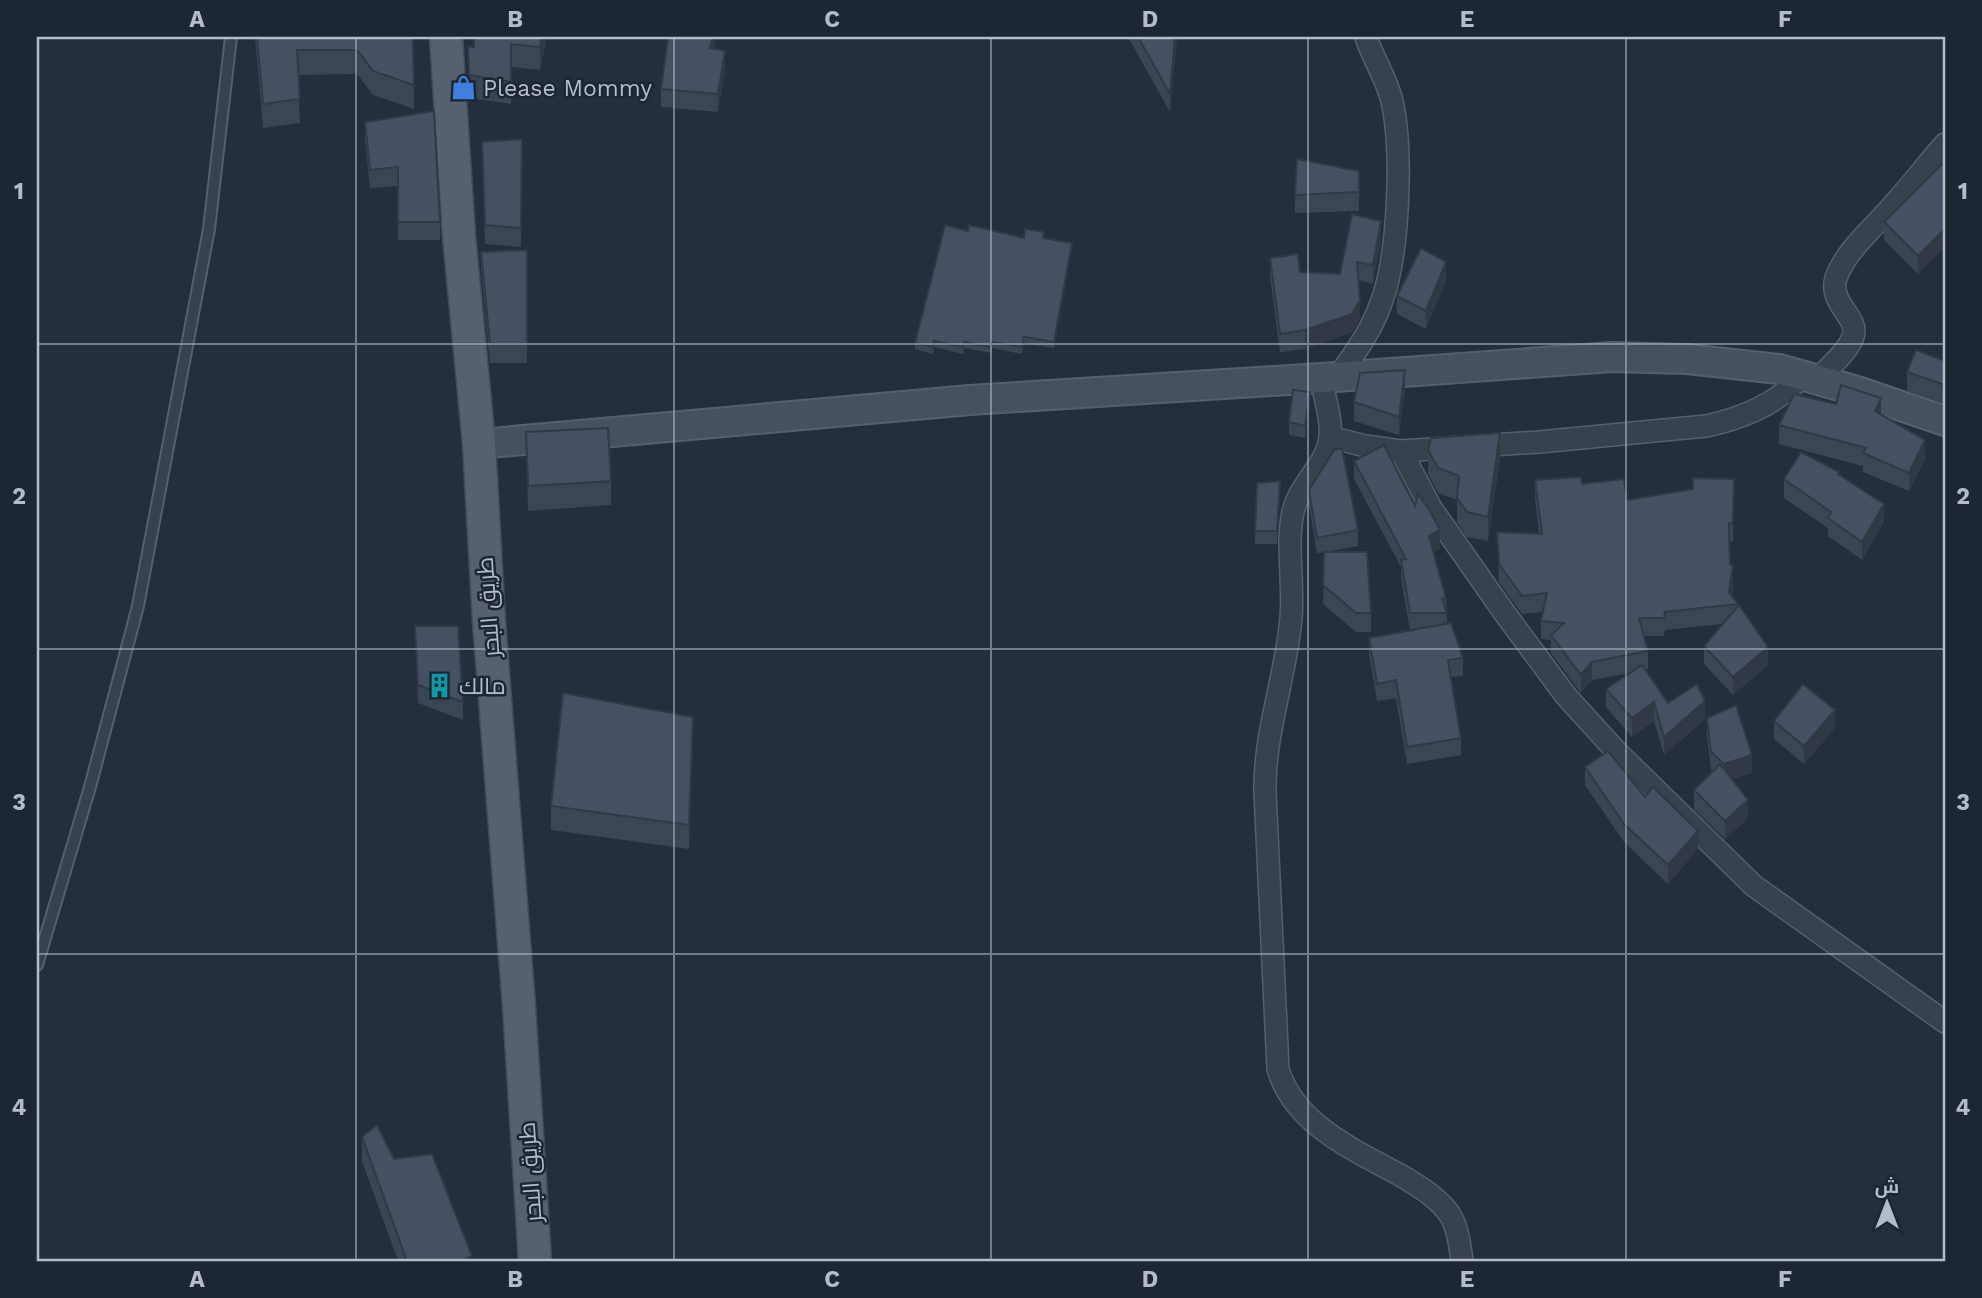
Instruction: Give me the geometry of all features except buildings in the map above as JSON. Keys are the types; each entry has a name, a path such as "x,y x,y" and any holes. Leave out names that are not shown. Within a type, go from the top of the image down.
{"main road":[{"name":"طريق البحر","path":"446,37 459,236 479,444 489,622 536,1261"}],"street":[{"path":"1366,37 1392,103 1397,160 1395,226 1389,277 1382,302 1365,336 1329,378 1330,437 1325,455 1301,491 1292,515 1291,619 1266,754 1265,792 1278,1069 1286,1090 1327,1132 1356,1152 1413,1183 1443,1206 1457,1231 1462,1261"},
{"path":"1330,437 1401,451 1550,442 1706,426 1729,421 1769,404 1810,377 1849,344 1854,328 1839,305 1834,290 1839,270 1945,144"},
{"path":"479,444 957,401 1612,357 1737,363 1810,377 1945,421"},
{"path":"1401,451 1431,508 1506,615 1566,696 1617,752 1754,886 1945,1021"}],"lane":[{"path":"37,965 90,787 138,606 207,238 231,37"}],"place":[{"name":"Please Mommy","path":"463,88"},
{"name":"مالك","path":"439,686"}]}
